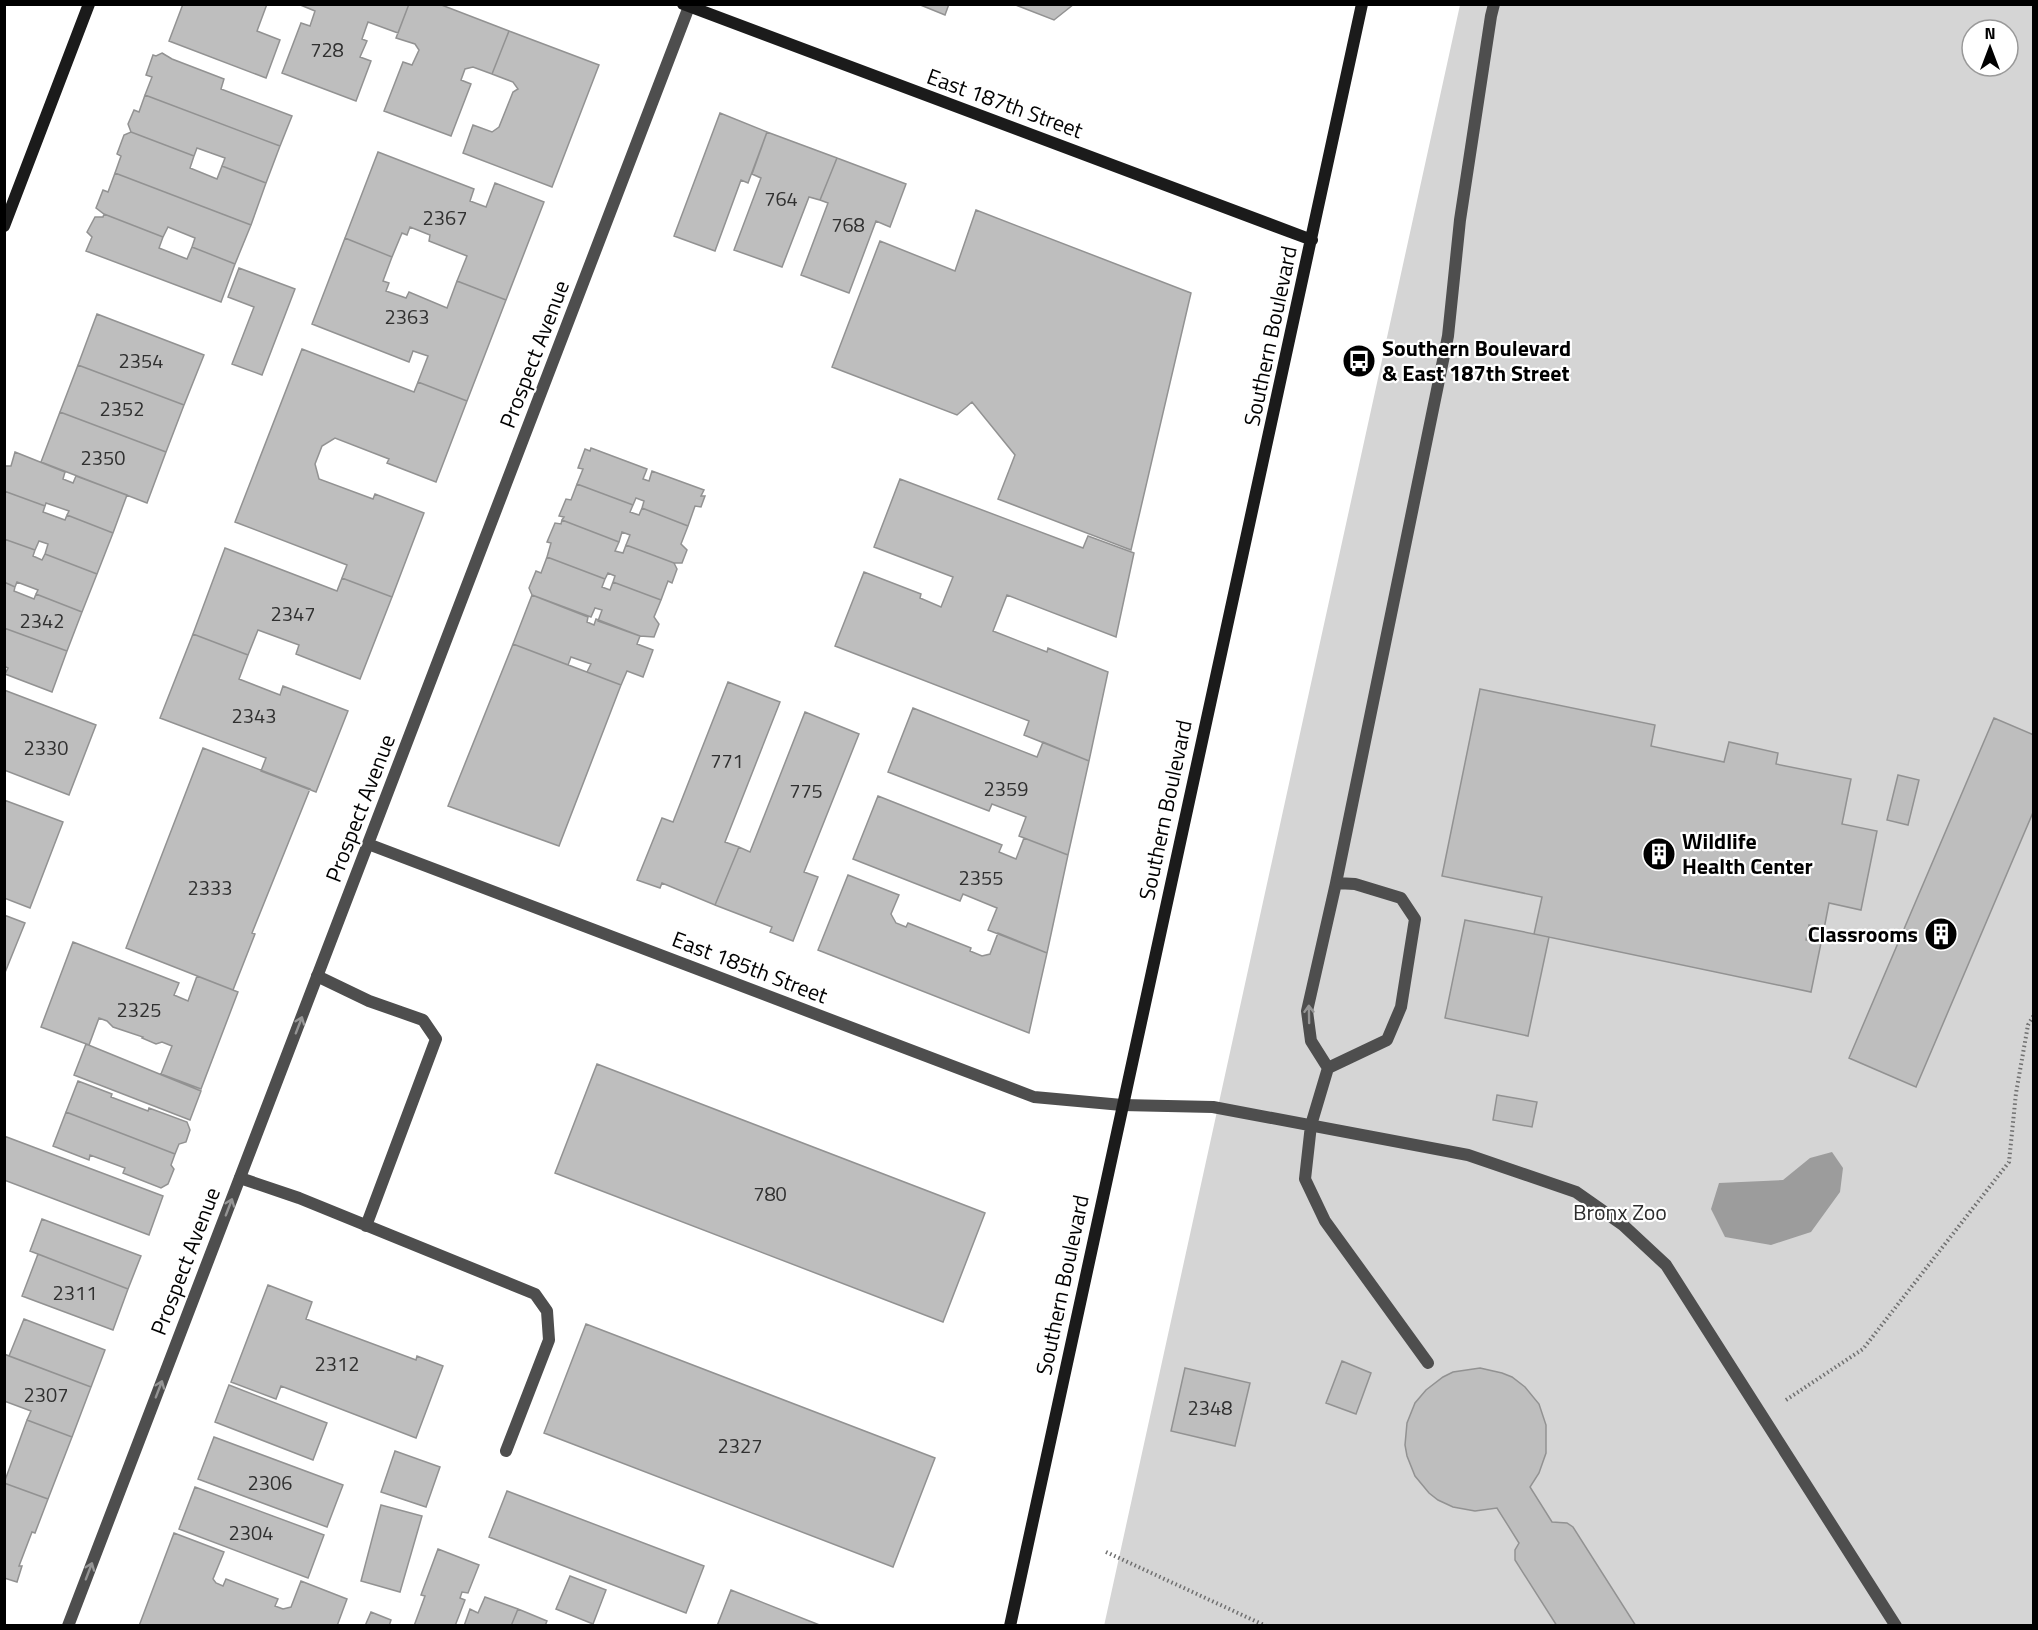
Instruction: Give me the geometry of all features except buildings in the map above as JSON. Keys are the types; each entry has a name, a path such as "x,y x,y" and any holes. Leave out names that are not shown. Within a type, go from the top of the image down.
{"main road":[{"path":"4,226 89,4"},
{"name":"Southern Boulevard","path":"1010,1626 1362,4"},
{"name":"East 187th Street","path":"687,5 1312,240"}],"street":[{"path":"1328,1068 1311,1041 1307,1011 1336,883 1448,336 1460,220 1494,4"},
{"name":"Prospect Avenue","path":"68,1626 687,5"},
{"name":"East 185th Street","path":"368,844 1034,1097 1122,1105 1213,1107 1468,1155 1576,1192 1623,1225 1666,1265 1896,1626"},
{"path":"1336,883 1355,884 1401,898 1415,919 1401,1007 1387,1040 1328,1068 1311,1125 1305,1179 1325,1221 1428,1363"},
{"path":"317,976 369,1001 423,1020 436,1039 366,1226"},
{"path":"240,1178 299,1198 535,1294 547,1311 549,1340 506,1451"}],"path":[{"path":"1762,1416 1863,1349 2009,1162 2016,1093 2028,1025 2034,1015"},
{"path":"1106,1552 1266,1626"}],"green space":[{"name":"Bronx Zoo","path":"1460,5 2033,5 2033,1625 1104,1626"}],"shaded area":[{"path":"1832,1152 1843,1168 1840,1192 1811,1232 1771,1245 1725,1237 1711,1209 1719,1183 1783,1180 1810,1158"}],"place":[{"name":"Southern Boulevard & East 187th Street","path":"1359,361"},
{"name":"Wildlife Health Center","path":"1659,854"},
{"name":"Classrooms","path":"1941,934"}]}
